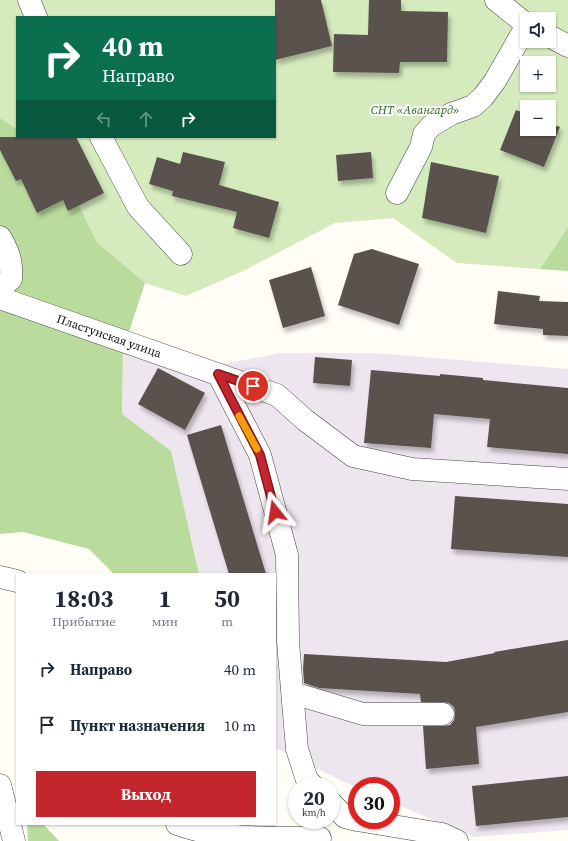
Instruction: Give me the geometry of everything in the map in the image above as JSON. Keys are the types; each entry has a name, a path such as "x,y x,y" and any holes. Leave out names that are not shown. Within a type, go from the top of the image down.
{"street":[{"path":"29,0 36,16"},
{"path":"496,0 520,19"},
{"path":"396,193 421,147 424,134 431,126 451,114 473,106 483,97 495,81 520,37"},
{"path":"556,40 568,46"},
{"path":"102,138 138,207 180,254"},
{"path":"0,237 8,251 12,265 11,279 0,288"},
{"name":"Пластунская улица","path":"0,298 277,395 305,420 353,456 412,469 568,479"},
{"path":"218,374 260,455 287,554 288,642 297,749 306,777"},
{"path":"0,577 16,581"},
{"path":"293,693 363,714 443,714"},
{"path":"0,785 13,840"},
{"path":"340,812 348,818"},
{"path":"181,825 214,834 243,837 320,838"},
{"path":"400,827 442,834 457,841"}],"shaded area":[{"path":"123,350 184,371 282,353 374,353 568,369 568,830 473,837 400,806 400,777 348,777 348,784 340,780 340,777 334,777 276,748 276,573 199,573 191,536 122,414"}],"green space":[{"name":"СНТ «Авангард»","path":"0,0 568,0 568,227 540,269 457,263 393,218 335,223 245,270 186,296 145,283 97,242 51,149 33,138 276,138 276,16 16,16 16,128 0,118"},
{"path":"0,118 16,128 16,138 51,149 97,242 145,283 123,350 122,414 171,451 199,573 113,573 89,549 23,532 0,534"},
{"path":"568,227 568,271 540,269"},
{"path":"27,825 44,825 59,841 28,841"}],"building":[{"path":"275,0 321,0 332,46 276,60"},
{"path":"369,0 401,0 401,11 448,12 447,62 400,62 399,73 333,72 334,34 368,35"},
{"path":"516,110 520,111 520,136 556,136 556,126 560,127 544,167 500,150"},
{"path":"0,137 76,138 104,193 68,211 63,200 37,213 21,179 16,181 0,150"},
{"path":"183,152 225,162 219,185 279,202 269,238 233,228 237,212 172,196 173,191 149,184 157,157 180,164"},
{"path":"371,152 373,178 338,181 336,155"},
{"path":"431,162 499,176 486,233 422,218"},
{"path":"372,249 419,264 399,325 338,305 354,254"},
{"path":"311,267 325,316 283,328 269,280"},
{"path":"498,291 540,296 539,301 568,302 568,336 543,335 543,329 494,324"},
{"path":"315,357 352,360 350,386 313,383"},
{"path":"158,368 205,393 185,430 138,404"},
{"path":"371,370 440,376 440,374 483,378 483,380 568,388 568,454 487,447 490,419 434,414 431,448 364,443"},
{"path":"221,425 266,573 229,573 187,435"},
{"path":"455,496 568,504 568,557 451,549"},
{"path":"568,640 568,712 476,727 479,764 426,769 423,726 450,725 454,720 455,714 454,707 449,703 421,702 420,694 319,688 304,683 304,654 446,662 495,653 494,652"},
{"path":"568,776 568,817 476,826 472,786"}],"slow traffic":[{"path":"239,416 257,449"}],"route":[{"path":"253,386 218,374 260,455 275,512"}]}
